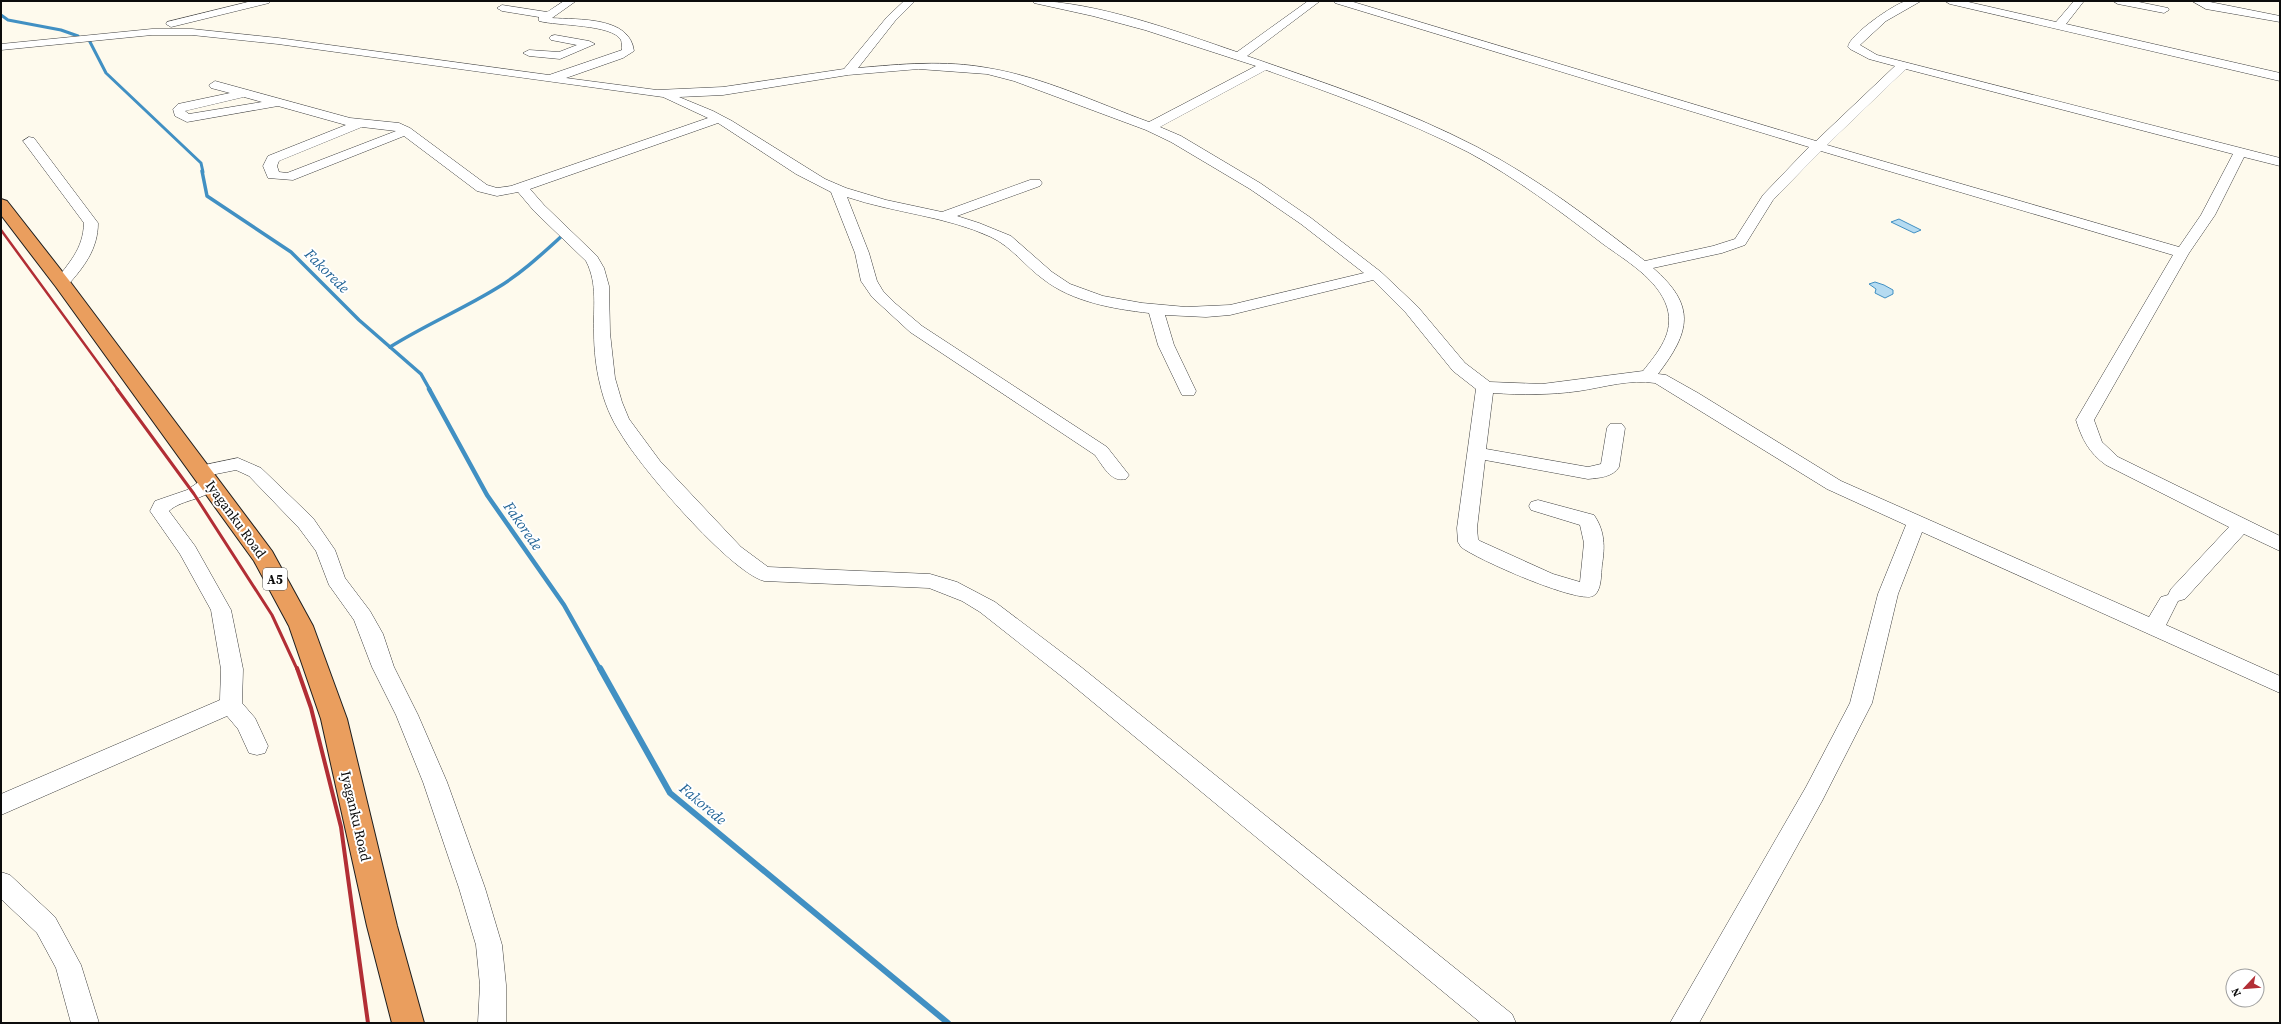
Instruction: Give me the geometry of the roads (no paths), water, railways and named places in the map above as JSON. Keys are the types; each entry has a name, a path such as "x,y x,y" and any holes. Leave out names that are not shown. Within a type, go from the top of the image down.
{"highway":[{"name":"Iyaganku Road","path":"1,204 62,282 264,557 301,626 334,720 382,926 408,1023"}],"street":[{"path":"152,32 170,24 198,18 241,3 264,1"},
{"path":"547,80 619,56 628,51 629,46 626,40 613,29 545,20 544,17 571,1"},
{"path":"848,72 891,20 910,1"},
{"path":"1038,1 1092,11 1132,22 1265,66 1384,110 1473,151 1556,202 1642,266 1661,285 1672,302 1677,315 1676,334 1671,344 1648,376"},
{"path":"1238,57 1315,1"},
{"path":"1339,1 1818,146 2182,253"},
{"path":"1916,1 1897,9 1854,44 1854,47 1873,57 2280,162"},
{"path":"1950,1 2280,77"},
{"path":"2059,26 2079,1"},
{"path":"2118,1 2164,10"},
{"path":"2197,1 2206,6 2280,19"},
{"path":"502,8 547,15"},
{"path":"180,31 198,18"},
{"path":"513,62 580,24"},
{"path":"1,47 152,32 180,31 227,34 547,80 656,94 689,104 718,119 811,177 837,189 876,200 945,216 996,234 1010,242 1055,282 1066,288 1101,300 1156,309 1220,311 1376,275"},
{"path":"529,53 560,56 589,44 555,38"},
{"path":"1642,266 1717,250 1740,242 1760,207 1818,146 1903,65"},
{"path":"656,94 723,91 848,72 919,66 1001,74 1058,92 1150,127 1176,139 1256,186 1306,221 1376,275 1412,310 1459,367 1485,387 1542,389 1648,376 1660,379 1679,389 1834,485 2154,627 2280,685"},
{"path":"1150,127 1265,66"},
{"path":"215,85 359,124 383,124 406,131 486,191 498,193 522,187 718,119"},
{"path":"245,93 182,106 179,109 179,113 181,116 196,118 279,103"},
{"path":"359,124 273,159 270,166 273,175 288,177 406,131"},
{"path":"29,141 91,223 92,232 85,254 62,282"},
{"path":"2240,152 2208,215 2182,253 2085,420 2089,438 2099,452 2112,461 2280,544"},
{"path":"945,216 1035,183"},
{"path":"522,187 539,208 588,254 599,269 602,282 602,333 609,386 620,417 662,475 728,547 747,564 764,574 930,581 944,584 966,595 1003,619 1073,673 1502,1023"},
{"path":"837,189 862,253 869,281 877,294 916,329 1101,451 1120,475"},
{"path":"1156,309 1166,345 1188,390"},
{"path":"1485,387 1467,528 1468,542 1473,546 1546,579 1586,591 1589,589 1592,566 1593,530 1591,524 1587,520 1538,506"},
{"path":"1477,453 1588,473 1600,472 1610,467 1616,428"},
{"path":"257,746 247,724 231,704 232,669 221,610 188,551 159,510 162,505 194,494 205,477 238,464 255,472 306,523 325,550 336,580 363,616 372,634 383,667 407,714 435,782 472,888 489,945 493,985 492,1023"},
{"path":"1684,1023 1814,794 1861,703 1888,594 1917,522"},
{"path":"2154,627 2173,598 2242,525"},
{"path":"1,805 231,704"},
{"path":"5,894 31,909 46,925 68,965 85,1023"}],"water":[{"path":"1899,219 1921,230 1914,233 1891,222"},
{"path":"1875,282 1893,290 1893,294 1885,298 1875,293 1876,289 1869,284"}],"waterway":[{"name":"Fakorede","path":"1,15 8,20 61,30 78,36"},
{"name":"Fakorede","path":"89,40 106,73 201,163 203,172"},
{"name":"Fakorede","path":"202,171 207,196 291,252 359,320 390,347"},
{"path":"390,347 484,296 506,282 564,234"},
{"name":"Fakorede","path":"390,347 421,374 430,390"},
{"name":"Fakorede","path":"429,389 487,495 564,605 600,669"},
{"name":"Fakorede","path":"600,668 670,793 948,1023"}],"railway":[{"path":"1,230 118,390"},
{"path":"117,389 194,494 272,615 297,669"},
{"path":"297,668 311,708 341,827 368,1023"}]}
